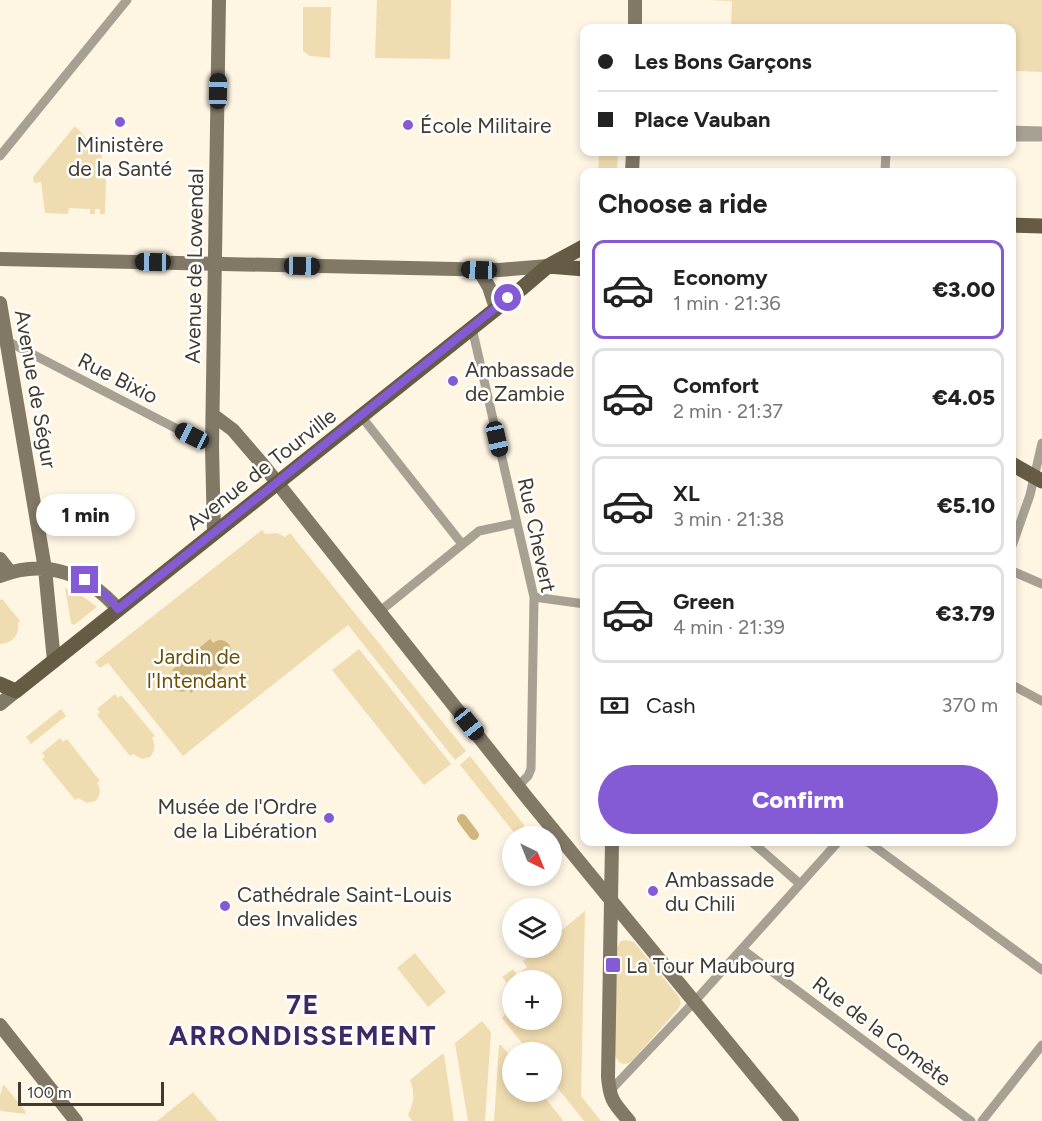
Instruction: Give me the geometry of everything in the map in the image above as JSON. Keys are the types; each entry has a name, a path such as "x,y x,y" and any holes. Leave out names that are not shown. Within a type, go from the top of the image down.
{"main road":[{"path":"1016,225 1042,226"},
{"name":"Avenue de Tourville","path":"16,691 548,266 580,249"},
{"path":"548,266 580,269"},
{"path":"1016,466 1039,479"},
{"path":"0,684 16,691"}],"street":[{"path":"0,156 127,0"},
{"name":"Avenue de Lowendal","path":"214,533 212,447 219,0"},
{"path":"635,24 636,0"},
{"path":"1016,133 1042,134"},
{"path":"0,259 479,270 548,266"},
{"path":"479,270 489,287 496,308"},
{"name":"Avenue de Ségur","path":"0,303 45,568 54,661"},
{"name":"Rue Chevert","path":"472,327 534,597 531,769 519,786"},
{"name":"Rue Bixio","path":"7,341 212,447"},
{"path":"213,415 233,430 277,483 611,901 792,1121"},
{"path":"361,416 462,544"},
{"path":"1016,535 1030,495 1039,479 1042,443"},
{"path":"379,612 478,531 516,523"},
{"path":"0,559 5,574 45,568 62,571 85,580 108,597 118,609"},
{"path":"1016,573 1042,584"},
{"path":"534,597 580,603"},
{"path":"1016,687 1042,701"},
{"name":"Avenue de Tourville","path":"0,704 16,691"},
{"path":"612,846 609,1092 615,1104 629,1121"},
{"path":"757,846 800,884"},
{"path":"609,1092 694,1002 834,846"},
{"path":"873,846 1042,970"},
{"name":"Rue de la Comète","path":"742,949 971,1121"},
{"path":"0,1025 76,1121"},
{"path":"982,1121 1042,1045"}],"green space":[{"path":"377,0 451,0 450,59 375,58"},
{"path":"709,0 1042,0 1042,72 1016,71 1016,24 731,24 732,1"},
{"path":"303,7 331,7 330,58 310,56 303,51"},
{"path":"75,126 102,155 101,173 106,178 105,214 100,214 100,209 95,209 95,214 90,214 90,209 69,208 68,214 45,213 41,182 34,183 33,177"},
{"path":"599,156 618,156 617,168 598,168"},
{"name":"Jardin de l'Intendant","path":"262,530 265,534 277,533 285,537 290,533 466,751 455,760 348,625 183,756 108,663 100,668 95,662"},
{"path":"65,588 82,596 97,607 74,625 71,623"},
{"path":"0,599 20,621 14,638 0,644"},
{"path":"359,649 451,764 424,785 332,670"},
{"path":"115,694 118,698 121,695 155,736 152,738 154,748 150,757 142,759 133,754 130,756 97,715 100,712 97,709"},
{"path":"61,709 66,716 31,744 26,737"},
{"path":"60,738 63,742 67,739 100,781 97,783 100,790 99,795 95,801 87,803 78,798 75,800 42,759 45,757 42,753"},
{"path":"470,756 524,826 509,826 460,765"},
{"path":"585,911 581,1096 601,1121 584,1121 562,1094 562,1042 521,1042 512,1030 562,1030 562,970 523,970 527,967 523,961 527,958 562,958 562,930"},
{"path":"621,941 634,942 679,997 681,1003 632,1061 624,1064 619,1062 615,1054 617,947"},
{"path":"415,953 446,992 428,1007 397,968"},
{"path":"482,1021 491,1032 485,1121 468,1121 455,1043"},
{"path":"499,1045 501,1045 502,1102 548,1102 563,1120 494,1121"},
{"path":"444,1054 454,1121 412,1121 408,1115 413,1098 410,1080"},
{"path":"3,1085 26,1112 25,1114 1,1111 0,1096"},
{"path":"193,1092 218,1121 157,1121"}],"shaded area":[{"path":"210,639 213,643 221,640 229,644 230,652 226,660 229,663 191,693 189,690 179,692 173,688 171,682 175,673 172,670"}],"waterway":[{"path":"462,819 474,835"}],"place":[{"name":"Ministère de la Santé","path":"120,122"},
{"name":"École Militaire","path":"408,125"},
{"name":"Ambassade de Zambie","path":"453,381"},
{"name":"Musée de l'Ordre de la Libération","path":"329,818"},
{"name":"Ambassade du Chili","path":"653,891"},
{"name":"Cathédrale Saint-Louis des Invalides","path":"225,906"},
{"name":"La Tour Maubourg","path":"613,965"}],"district":[{"name":"7E ARRONDISSEMENT","path":"303,1020"}],"route":[{"path":"85,580 108,597 118,609 508,298"}]}
